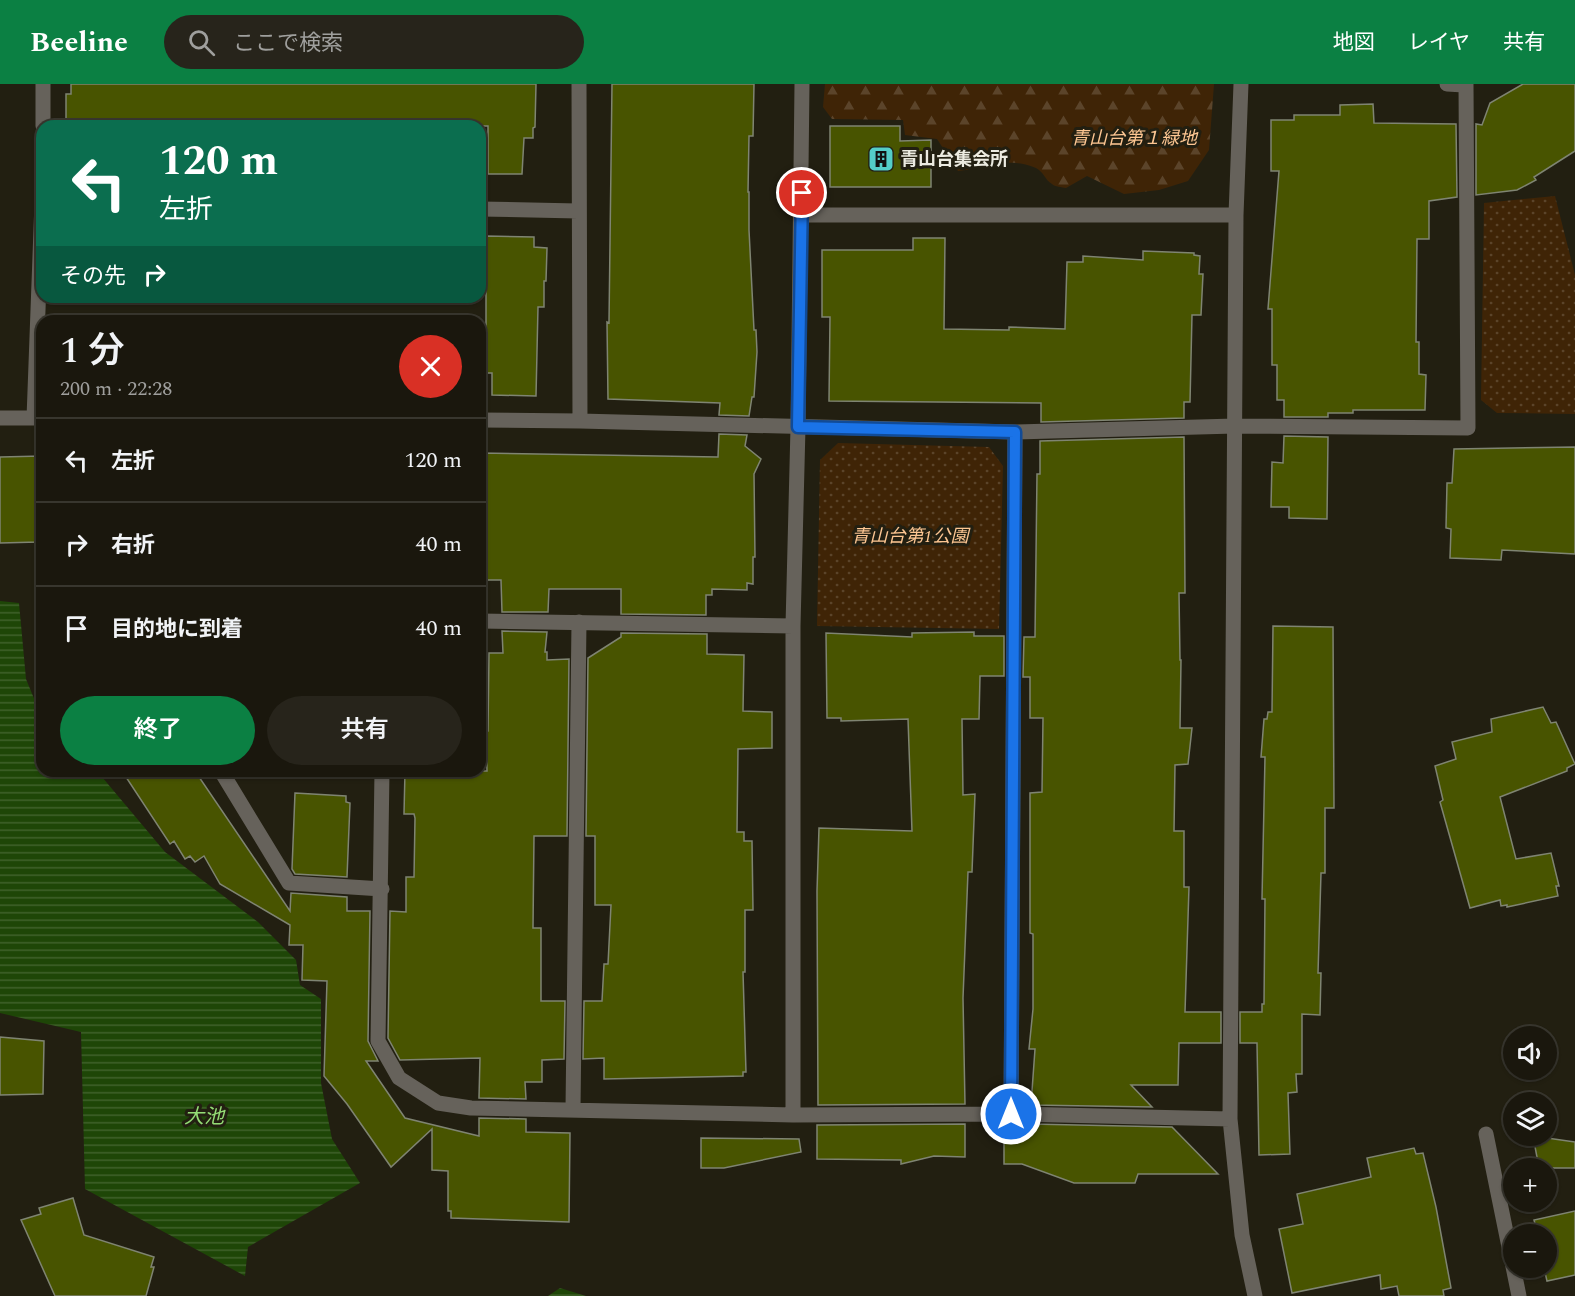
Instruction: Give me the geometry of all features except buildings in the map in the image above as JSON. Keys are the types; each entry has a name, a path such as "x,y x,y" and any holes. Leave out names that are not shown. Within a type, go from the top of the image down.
{"street":[{"path":"42,120 43,84"},
{"path":"579,84 580,421"},
{"path":"793,1115 793,626 802,215 802,84"},
{"path":"1241,84 1236,215 1230,1119 1242,1235 1255,1296"},
{"path":"486,420 1015,432 1235,426 1468,428 1465,84 1447,84"},
{"path":"486,209 578,211"},
{"path":"802,215 1236,215"},
{"path":"0,418 36,418"},
{"path":"1011,1114 1015,432"},
{"path":"486,621 793,626"},
{"path":"573,1109 579,622"},
{"path":"226,777 289,883 382,889"},
{"path":"382,777 378,1041 399,1078 438,1103 471,1108 793,1115 1011,1114 1230,1119"},
{"path":"1486,1134 1519,1296"}],"green space":[{"name":"青山台第１緑地","path":"825,84 1214,84 1209,150 1188,181 1159,190 1124,194 1087,176 1066,188 1053,185 1036,168 1015,163 958,171 937,139 905,135 903,120 832,119 823,107"},
{"path":"1555,196 1575,275 1575,414 1497,413 1481,400 1484,203"},
{"name":"青山台第1公園","path":"838,443 989,447 1003,466 999,629 817,626 820,460"}],"water":[{"name":"大池","path":"0,601 19,603 26,679 36,703 36,777 102,777 165,852 258,922 296,960 300,985 321,999 321,1083 332,1139 360,1183 248,1247 245,1276 85,1189 81,1032 0,1013"},
{"path":"560,1288 586,1296 548,1296"}],"place":[{"name":"青山台集会所","path":"881,159"}],"route":[{"path":"802,193 798,427 1015,432 1011,1114"}]}
